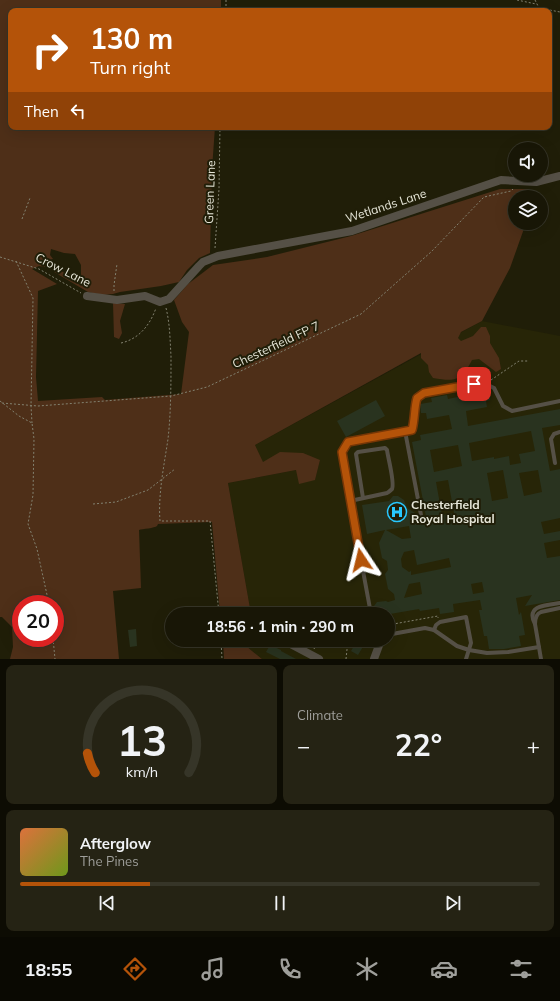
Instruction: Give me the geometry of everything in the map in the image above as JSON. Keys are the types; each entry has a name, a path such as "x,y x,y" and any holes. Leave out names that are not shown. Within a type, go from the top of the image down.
{"street":[{"name":"Wetlands Lane","path":"218,256 352,231 501,180 536,182 560,176"},
{"path":"157,302 169,299 203,262 218,256"},
{"name":"Crow Lane","path":"87,296 115,300 145,296 157,302"},
{"path":"296,647 315,657"},
{"path":"374,659 378,647"}],"lane":[{"path":"370,607 342,452 348,442 412,430 415,418 414,406 417,398 424,393 464,385 486,384 494,388 503,406 512,411 560,401"},
{"path":"405,431 421,515"},
{"path":"555,463 551,439 554,434 560,432"},
{"path":"350,501 387,493 391,491 393,488 386,448 358,452 356,454 363,498"},
{"path":"541,659 532,614 537,607 560,603"},
{"path":"535,624 538,613 560,608"},
{"path":"434,630 436,625 440,622 466,617 471,643 466,659"},
{"path":"395,633 426,628 434,630 457,646 487,654 539,648"}],"path":[{"path":"517,0 536,4"},
{"path":"535,0 539,8"},
{"name":"Green Lane","path":"218,256 215,249 219,189 220,130"},
{"name":"Chesterfield FP 7","path":"2,403 38,406 171,396 207,387 361,314 431,252 484,197 508,192"},
{"path":"22,219 30,198"},
{"name":"Crow Lane","path":"0,257 45,271 72,289 87,296"},
{"path":"16,261 33,298 31,406 34,439 33,495 28,524 37,549 47,595"},
{"path":"115,300 114,285 117,264"},
{"path":"121,343 130,341 145,328 153,316 157,302"},
{"path":"167,310 170,329 171,396 168,440 161,480 161,500 159,509 160,521 210,521 217,607"},
{"path":"486,384 519,361 528,361"},
{"path":"0,401 19,416 32,423"},
{"path":"93,504 116,502 148,490 175,469"},
{"path":"395,624 438,616 440,622"},
{"path":"54,647 55,659"},
{"path":"221,647 222,659"},
{"path":"315,657 316,647"},
{"path":"346,647 346,659"}],"shaded area":[{"path":"0,0 221,0 221,8 8,8 8,130 215,130 212,169 210,253 199,258 187,270 179,282 113,294 102,295 88,292 54,272 57,265 68,275 81,276 81,265 75,254 64,253 51,249 50,255 53,259 46,261 45,267 39,266 32,269 57,284 38,291 36,377 38,401 102,397 105,400 181,394 189,332 182,322 174,300 188,284 213,265 267,257 351,236 500,189 528,189 508,190 508,230 524,230 510,268 482,321 461,332 458,338 461,341 473,336 481,327 486,327 490,336 490,343 499,358 501,369 496,372 479,359 472,360 461,376 453,380 433,378 429,372 428,365 421,358 421,353 255,445 263,462 280,452 303,453 320,460 315,480 299,484 296,470 228,483 250,607 219,607 212,522 158,524 156,527 139,530 141,588 113,591 119,659 10,659 13,647 64,647 64,595 12,595 12,627 2,617 0,617"},
{"path":"113,303 125,304 120,321 122,333 119,339 114,337"},
{"name":"Chesterfield Royal Hospital","path":"482,321 560,336 560,659 262,659 247,647 395,647 395,607 250,607 228,483 296,470 315,480 320,460 263,463 255,445"},
{"path":"223,647 247,647 262,659 224,659"}],"building":[{"name":"Chesterfield Royal Hospital","path":"477,389 478,392 489,390 490,400 486,401 487,407 466,411 468,426 560,409 560,425 542,428 550,471 560,469 560,518 541,522 544,534 560,531 560,540 544,543 547,558 560,556 560,600 525,606 532,595 516,598 519,615 521,612 525,635 519,636 521,646 504,649 489,649 487,636 484,636 479,610 482,610 480,600 453,604 454,612 440,614 439,608 420,611 419,609 395,613 395,607 374,607 377,602 388,602 395,600 394,594 388,589 385,574 388,570 387,561 382,558 379,543 385,530 367,534 362,505 389,501 393,496 398,496 404,500 407,508 415,513 417,524 427,522 412,442 421,440 420,435 452,429 449,415 427,419 426,413 421,413 420,404 432,402 431,398 447,395 448,399 462,396 461,392","holes":["531,431 535,451 519,454 521,463 510,465 509,456 472,461 469,443","458,445 462,466 434,472 430,450","503,470 508,498 492,501 487,473","538,470 542,492 524,496 519,473","448,480 454,513 442,515 436,482","409,526 411,538 402,539 386,530","414,550 417,565 449,558 451,567 411,575 411,571 409,572 402,567 401,559 404,552","420,582 422,594 404,598 409,584","482,582 484,592 473,594 471,584"]},
{"path":"376,400 385,416 346,437 337,421"},
{"path":"136,629 137,646 130,647 128,630"},
{"path":"269,647 274,647 296,659 280,659 266,652"},
{"path":"353,647 363,647 358,655 351,651"}],"place":[{"name":"Chesterfield Royal Hospital","path":"397,512"}],"route":[{"path":"361,560 342,452 348,442 412,430 415,418 414,406 417,398 424,393 474,384"}]}
